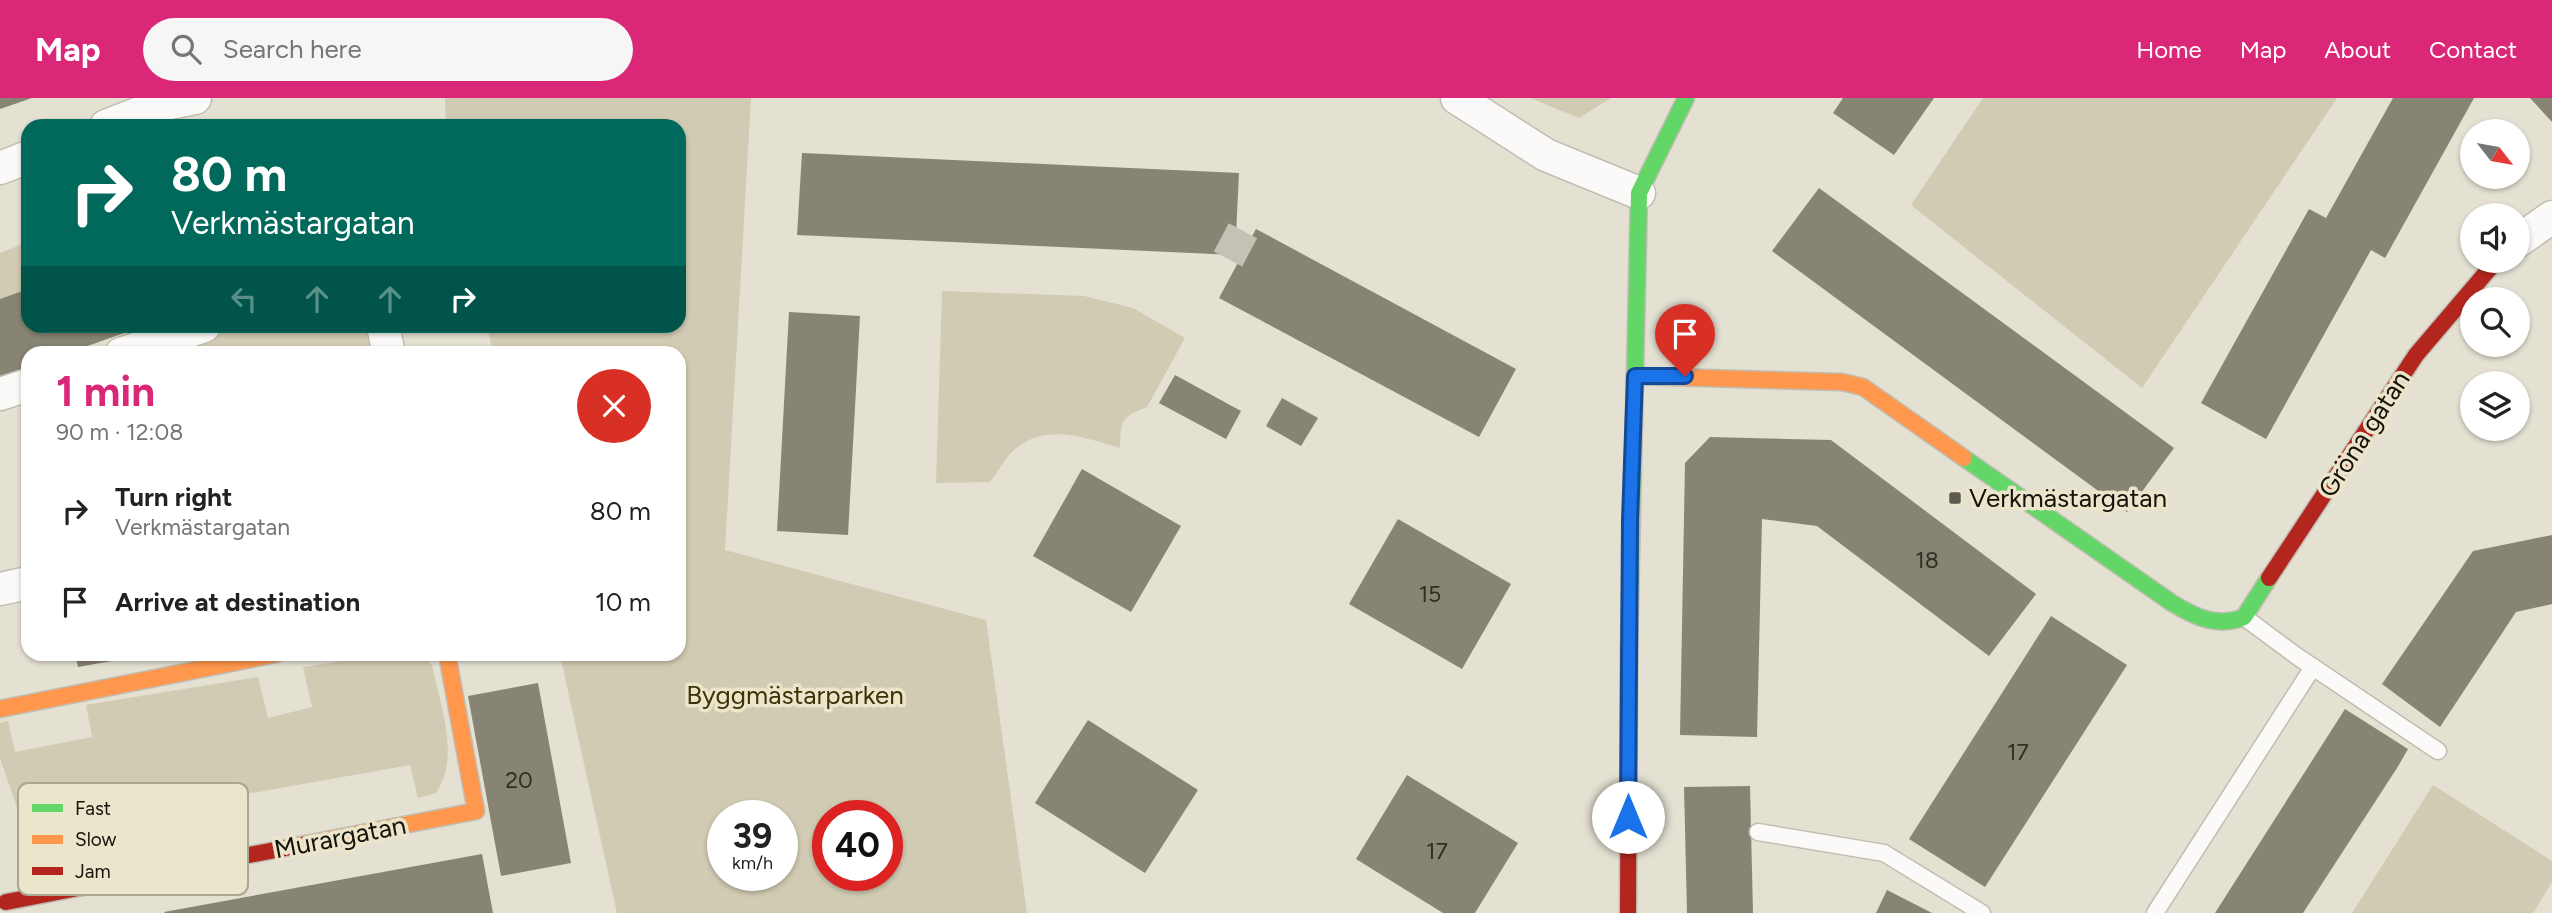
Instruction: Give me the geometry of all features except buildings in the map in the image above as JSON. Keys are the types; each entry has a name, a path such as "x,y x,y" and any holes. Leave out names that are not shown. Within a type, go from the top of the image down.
{"street":[{"path":"124,119 159,105 195,98"},
{"path":"1457,98 1546,155 1639,193"},
{"path":"1628,913 1630,534 1639,193 1686,98"},
{"path":"0,167 21,160"},
{"path":"2530,232 2552,216"},
{"name":"Gröna gatan","path":"2244,617 2416,355 2486,273"},
{"path":"145,346 184,333"},
{"path":"1635,376 1829,382 1863,387 2181,608 2200,619 2232,624 2244,617"},
{"path":"0,394 21,387"},
{"path":"0,589 21,584"},
{"path":"0,709 241,661"},
{"name":"Murargatan","path":"248,854 477,811 448,661"},
{"name":"Murargatan","path":"5,900 32,895"}],"lane":[{"path":"2244,617 2438,751"},
{"path":"2155,912 2313,667"},
{"path":"1758,832 1884,853 1982,913"}],"green space":[{"name":"Byggmästarparken","path":"445,98 751,98 725,550 986,620 1027,913 617,913 561,661 686,661 686,346 491,346 489,333 686,333 686,119 446,119"},
{"path":"1530,98 1611,98 1579,118"},
{"path":"1983,98 2337,98 2142,388 1911,205"},
{"path":"21,245 21,292 0,299 0,253"},
{"path":"942,291 1084,296 1133,308 1185,338 1147,407 1124,421 1120,448 1080,437 1052,434 1039,436 1014,450 990,482 936,483"},
{"path":"213,333 367,333 370,346 175,346"},
{"path":"342,661 428,661 432,665 448,747 443,779 436,793 418,798 410,765 248,794 248,783 18,783 18,810 0,758 0,723 8,721 15,752 92,737 86,705 258,677 268,718 312,707 303,667"},
{"path":"2433,785 2552,861 2552,882 2533,913 2352,913"}],"tunnel":[{"path":"1228,259 1247,223"}],"traffic: fast":[{"path":"1629,646 1639,193 1686,98"},
{"path":"1964,458 2189,613 2215,621 2244,617 2269,578"}],"traffic: slow":[{"path":"1635,376 1842,382 1863,387 1964,458"},
{"path":"0,709 241,661"},
{"path":"306,844 476,811 448,661"}],"traffic: jam":[{"path":"2269,578 2416,355 2486,273"},
{"path":"1628,913 1629,646"},
{"path":"248,855 306,844"},
{"path":"6,902 42,895"}],"place":[{"name":"Verkmästargatan","path":"1955,498"}],"route":[{"path":"1628,817 1630,520 1635,376 1685,376"}]}
